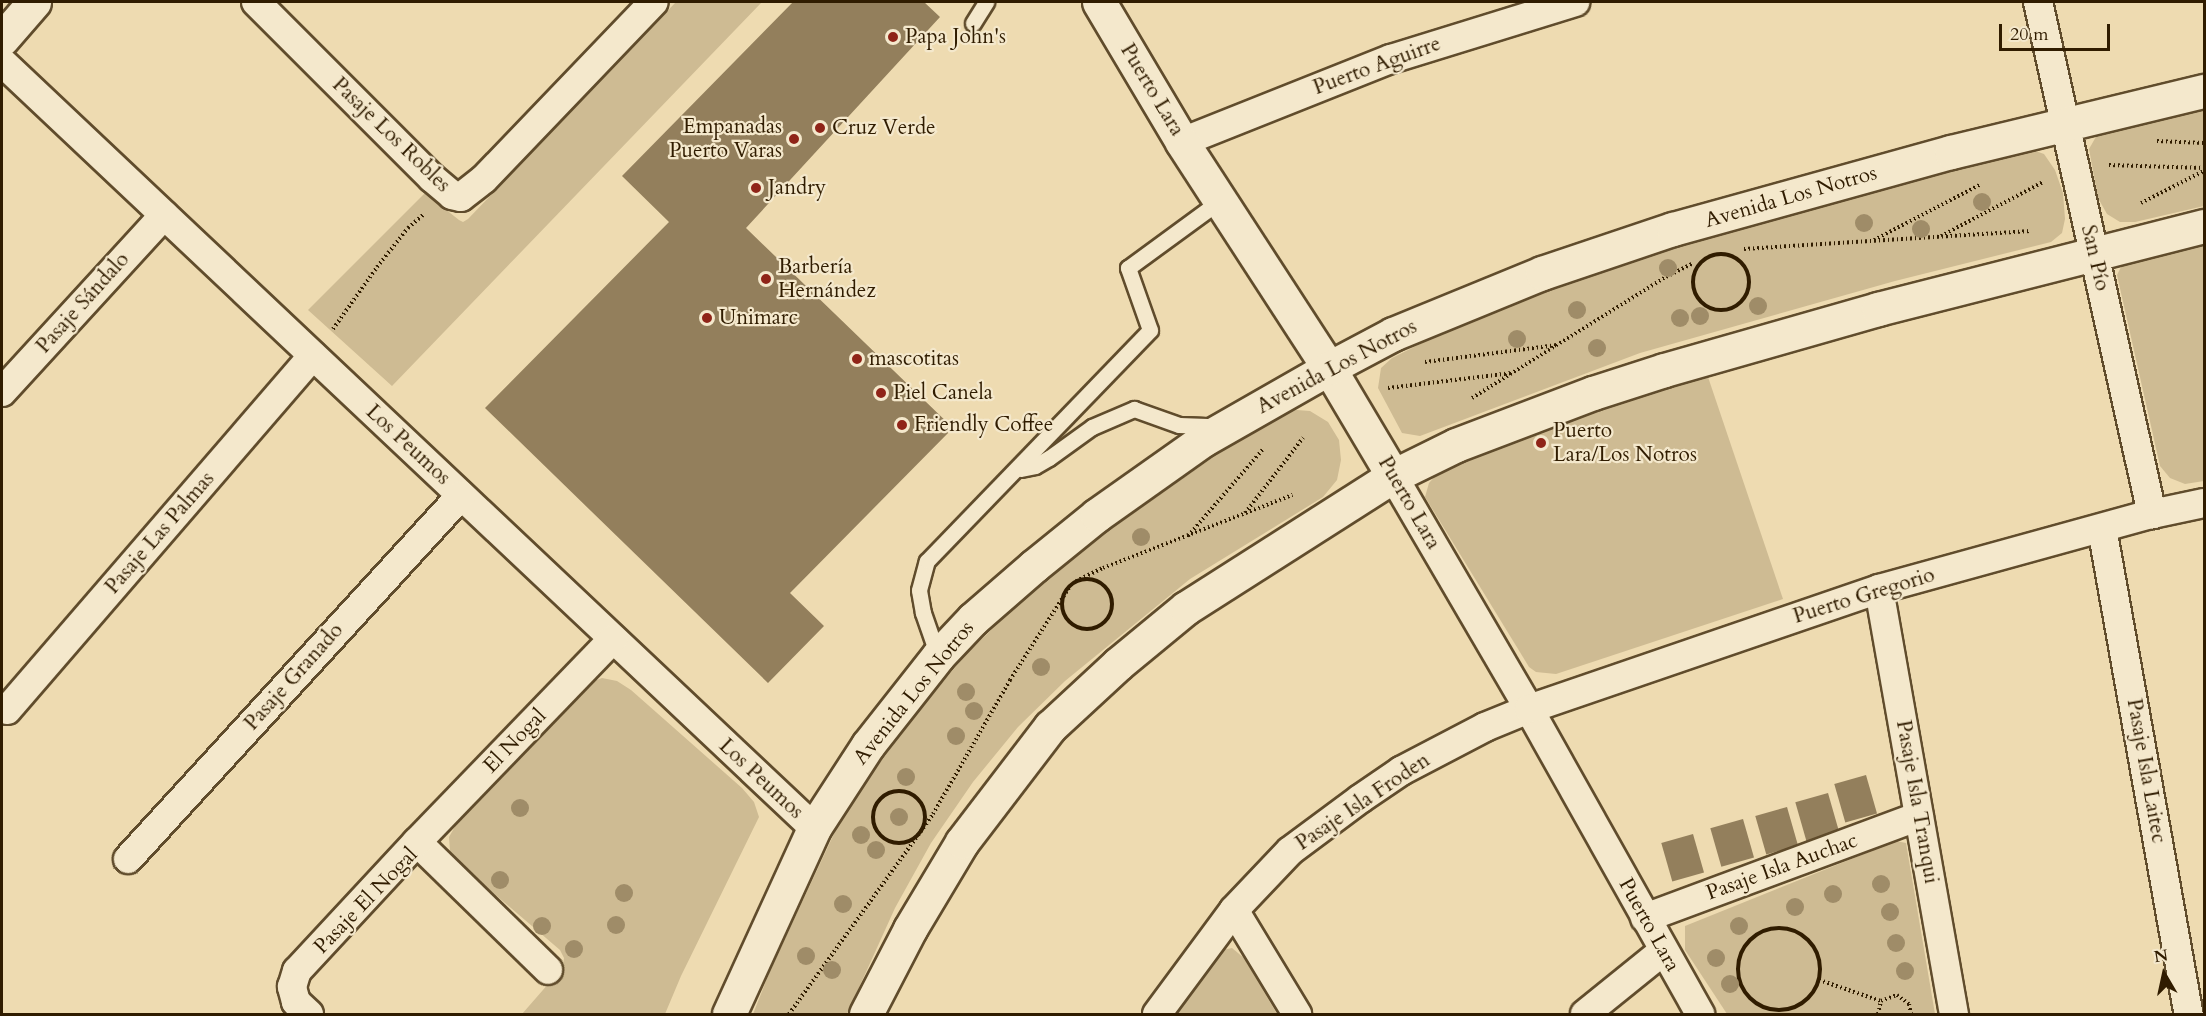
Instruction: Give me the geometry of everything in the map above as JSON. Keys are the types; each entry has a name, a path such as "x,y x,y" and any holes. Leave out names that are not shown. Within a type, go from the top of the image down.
{"main road":[{"path":"2,39 34,2"},
{"name":"Puerto Lara","path":"1099,2 1182,141 1329,368 1393,476"},
{"name":"Avenida Los Notros","path":"729,1014 814,828 868,745 938,656 973,618 1097,515 1229,425 1393,334 1471,301 1615,248 1928,158 2205,91"},
{"path":"866,1014 910,929 962,842 1050,727 1118,664 1186,608 1393,476 1456,445 1603,390 1878,309 2205,226"}],"street":[{"name":"Pasaje Los Robles","path":"256,2 452,195 461,197 477,186 654,2"},
{"name":"Puerto Aguirre","path":"1182,141 1391,59 1575,2"},
{"name":"San Pío","path":"2038,2 2152,514"},
{"name":"Los Peumos","path":"2,62 814,828"},
{"name":"Pasaje Sándalo","path":"2,392 164,215"},
{"name":"Pasaje Las Palmas","path":"7,710 313,356"},
{"name":"Puerto Lara","path":"1393,476 1529,709 1700,1014"},
{"name":"Pasaje Granado","path":"128,859 460,495"},
{"name":"Puerto Gregorio","path":"1529,709 1879,589 2152,514 2205,503"},
{"name":"Pasaje Isla Laitec","path":"2102,528 2189,1014"},
{"name":"Pasaje Isla Tranqui","path":"1879,589 1954,1014"},
{"name":"El Nogal","path":"417,842 613,639"},
{"name":"Pasaje Isla Froden","path":"1157,1014 1234,910 1290,851 1360,799 1441,749 1529,709"},
{"name":"Pasaje Isla Auchac","path":"1645,918 1919,816"},
{"name":"Pasaje El Nogal","path":"309,1014 296,1002 292,987 297,971 417,842 548,970"},
{"path":"1234,910 1297,1014"},
{"path":"1585,1014 1663,951"}],"lane":[{"path":"973,23 986,2"},
{"path":"938,656 923,613 919,590 927,561 1019,469 1150,330 1128,268 1221,200"},
{"path":"1019,469 1035,466 1092,427 1134,409 1153,413 1179,425 1204,428 1229,425"}],"path":[{"path":"2106,165 2205,168"},
{"path":"1939,237 2044,181"},
{"path":"1872,241 1982,183"},
{"path":"313,356 408,228 452,195"},
{"path":"1717,254 1731,255 1742,263 1748,275 1748,289 1742,301 1731,309 1717,310 1705,306 1695,295 1692,282 1695,269 1717,254"},
{"path":"1424,362 1561,345"},
{"path":"1388,388 1515,373"},
{"path":"1244,514 1304,438"},
{"path":"1187,538 1267,445"},
{"path":"1083,579 1095,580 1106,586 1111,597 1112,608 1107,620 1097,627 1084,629 1073,625 1065,616 1062,604 1064,592 1072,584 1083,579"},
{"path":"896,790 918,798 924,808 926,820 921,831 913,840 902,844 890,842 877,831 872,814 876,803 885,795 896,790"},
{"path":"1776,928 1790,929 1803,935 1814,946 1820,959 1819,980 1809,999 1798,1007 1786,1011 1773,1010 1760,1006 1746,994 1738,976 1738,963 1750,940 1762,932 1776,928"},
{"path":"1819,980 1881,1001"},
{"path":"1878,1014 1881,1001 1891,995 1902,997 1909,1004 1911,1014"}],"shaded area":[{"path":"676,2 762,2 392,386 308,310 425,193 459,220 463,222 468,219"},
{"path":"2204,107 2204,206 2135,222 2120,222 2107,214 2098,198 2089,149 2097,135 2110,127"},
{"path":"2027,148 2044,154 2055,170 2063,193 2065,219 2062,233 2051,242 1895,281 1640,353 1420,436 1402,433 1378,388 1381,368 1392,358 1450,329 1544,292 1635,259 1919,175"},
{"path":"2204,245 2204,481 2185,484 2170,478 2160,466 2117,275 2121,267 2131,261"},
{"path":"1708,377 1783,599 1556,674 1536,672 1529,667 1425,497 1429,483 1437,474 1585,413"},
{"path":"1285,411 1310,411 1328,422 1339,440 1341,460 1337,480 1323,497 1190,579 1065,681 1018,727 973,782 931,843 895,908 847,1014 753,1014 770,971 847,806 922,707 967,653 1085,546 1267,420"},
{"path":"602,678 617,681 631,690 742,788 754,802 759,817 681,976 665,1014 522,1014 563,967 564,958 560,950 455,860 450,851 449,837 457,823 586,684"},
{"path":"1896,841 1906,843 1935,1014 1727,1014 1685,950 1685,926"},
{"path":"1232,948 1244,958 1277,1014 1172,1014 1218,951"}],"building":[{"name":"Unimarc","path":"793,2 924,2 940,17 746,228 953,428 790,593 824,626 768,683 485,408 669,222 622,176"},
{"path":"1866,775 1877,813 1845,823 1834,784"},
{"path":"1828,793 1839,832 1807,842 1795,802"},
{"path":"1787,807 1798,845 1766,855 1755,816"},
{"path":"1743,819 1754,857 1721,867 1710,828"},
{"path":"1693,834 1704,872 1672,882 1661,843"}],"place":[{"name":"Papa John's","path":"893,37"},
{"name":"Cruz Verde","path":"820,128"},
{"name":"Empanadas Puerto Varas","path":"794,139"},
{"name":"Jandry","path":"756,188"},
{"name":"Barbería Hernández","path":"766,279"},
{"name":"Unimarc","path":"707,318"},
{"name":"mascotitas","path":"857,359"},
{"name":"Piel Canela","path":"881,393"},
{"name":"Friendly Coffee","path":"902,425"},
{"name":"Puerto Lara/Los Notros","path":"1541,443"}]}
